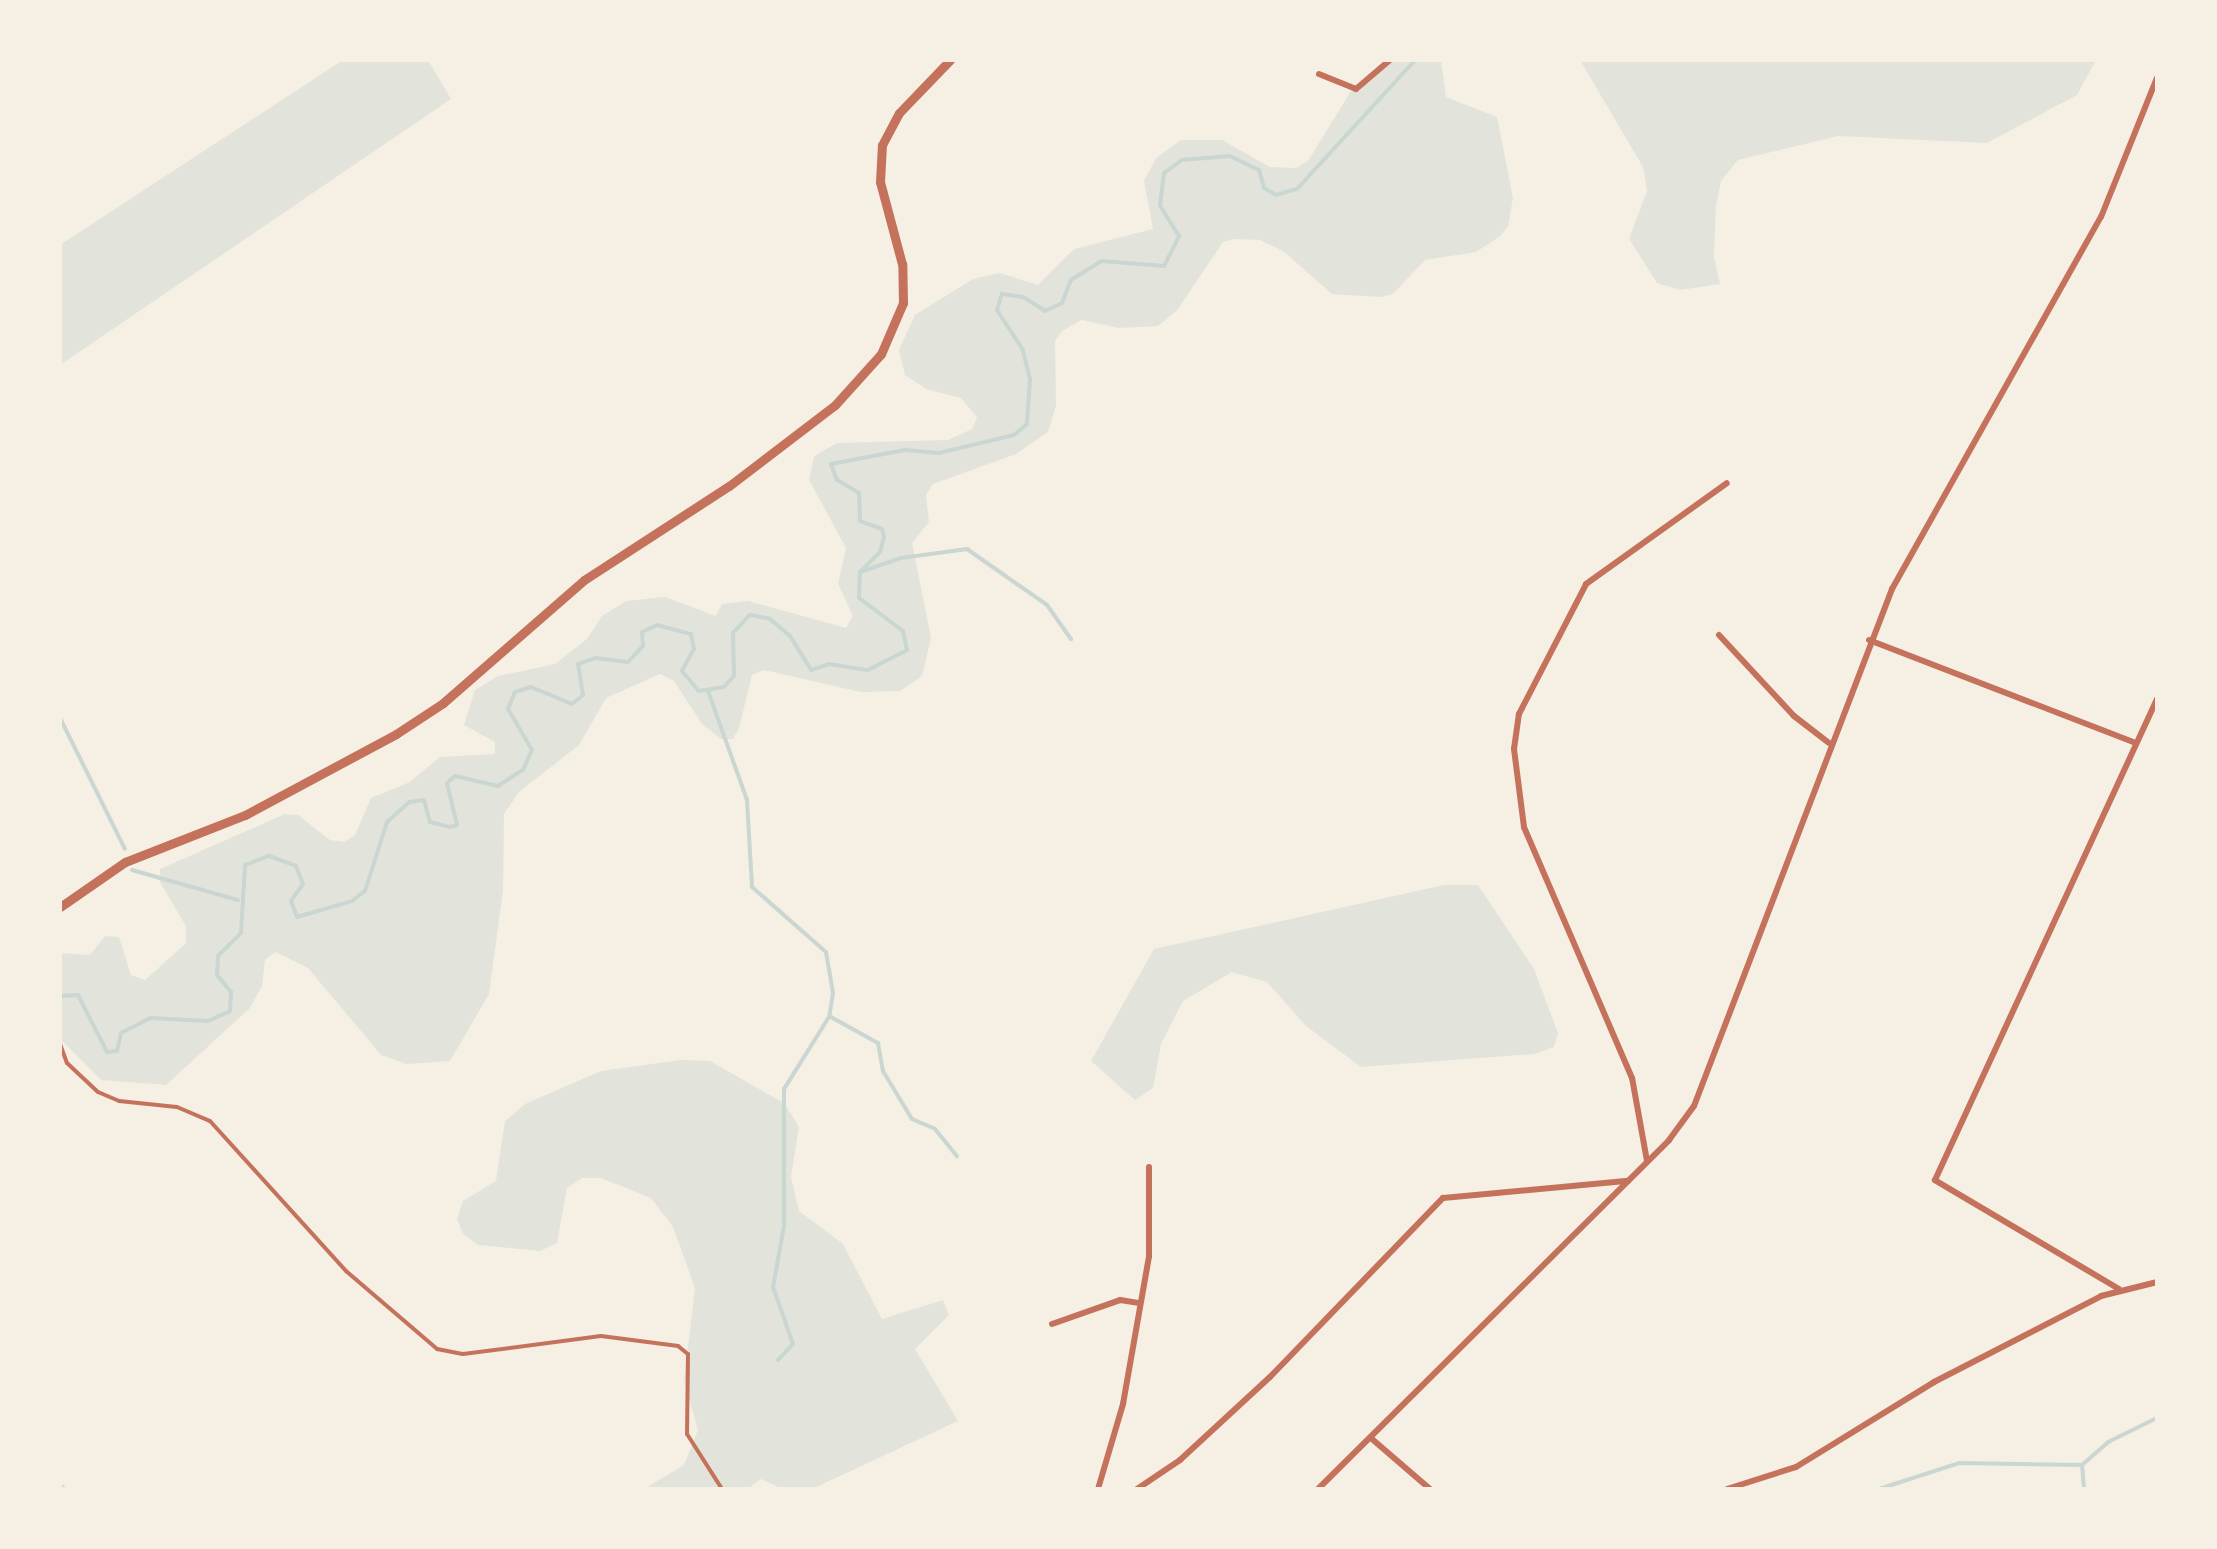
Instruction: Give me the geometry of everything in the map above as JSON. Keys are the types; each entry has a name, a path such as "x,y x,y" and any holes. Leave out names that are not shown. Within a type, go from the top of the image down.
{"street":[{"path":"60,907 125,862 245,815 396,734 443,702 584,580 729,486 835,405 881,354 903,303 902,264 880,182 882,145 899,114 950,60"},
{"path":"1319,74 1356,89 1390,60"},
{"path":"1318,1489 1648,1162 1694,1106 1715,1062 1829,742 1870,640 2101,217 2157,78"},
{"path":"1648,1162 1632,1078 1524,826 1514,749 1519,714 1586,584 1727,483"},
{"path":"1720,635 1794,716 1829,742"},
{"path":"1870,640 2136,743"},
{"path":"2118,1289 1935,1180 2157,699"},
{"path":"1098,1489 1124,1404 1140,1304 1152,1218 1149,1167"},
{"path":"1137,1489 1180,1460 1270,1377 1443,1198 1629,1180"},
{"path":"1727,1489 1796,1467 1934,1382 2118,1289 2157,1282"},
{"path":"1052,1324 1120,1300 1140,1304"},
{"path":"1372,1438 1430,1489"}],"lane":[{"path":"60,1044 67,1063 98,1092 119,1101 177,1107 210,1122 346,1271 437,1349 463,1354 601,1336 678,1346 688,1354 687,1434 722,1489"}],"shaded area":[{"path":"343,60 428,60 451,99 60,365 60,245"},
{"path":"1388,60 1441,60 1446,97 1497,117 1513,198 1508,227 1499,237 1476,252 1425,260 1393,294 1381,297 1332,294 1283,251 1260,240 1235,239 1223,242 1178,309 1158,326 1119,328 1082,320 1062,331 1055,341 1056,406 1048,432 1016,454 933,484 926,495 929,522 912,543 931,638 922,676 900,691 861,692 764,670 752,675 733,739 721,739 702,724 674,681 660,674 606,698 579,745 519,792 504,814 503,890 489,994 450,1061 406,1064 381,1055 308,968 275,952 265,960 262,986 249,1009 166,1085 101,1080 60,1039 60,953 90,955 105,936 119,937 131,975 145,980 186,943 186,926 160,882 160,869 285,814 298,815 330,840 344,842 355,835 371,798 410,782 440,757 495,754 495,742 464,725 475,690 498,676 555,664 587,639 602,616 626,601 665,597 716,616 722,604 748,601 846,628 853,616 838,584 846,548 809,480 814,456 837,443 948,440 972,429 977,417 961,398 926,389 905,375 899,350 915,315 973,279 1000,273 1038,285 1074,249 1153,229 1144,181 1156,158 1181,140 1222,140 1270,167 1296,168 1308,161 1351,91"},
{"path":"1580,60 2096,60 2077,95 1987,143 1838,136 1738,160 1721,181 1716,206 1714,257 1720,284 1680,290 1657,283 1629,239 1647,191 1643,167"},
{"path":"1444,885 1478,885 1534,969 1558,1033 1554,1047 1534,1054 1361,1067 1306,1026 1267,982 1232,972 1183,1001 1161,1044 1153,1088 1135,1100 1091,1061 1154,949"},
{"path":"681,1060 710,1061 784,1103 799,1127 791,1177 799,1211 843,1244 882,1319 943,1300 949,1315 915,1349 958,1421 812,1489 782,1489 761,1479 748,1489 644,1489 684,1465 698,1430 684,1381 695,1288 673,1227 651,1198 601,1178 582,1178 567,1188 557,1243 540,1251 478,1245 463,1234 457,1219 463,1201 496,1181 505,1121 525,1104 601,1071"}],"waterway":[{"path":"60,996 78,995 107,1052 117,1051 121,1033 150,1018 208,1021 230,1011 231,992 217,975 218,956 241,933 245,865 269,856 296,866 303,884 291,901 297,917 352,901 365,891 387,822 409,802 424,800 430,822 450,827 457,825 447,783 455,776 498,786 523,770 532,750 508,709 515,692 531,687 572,704 583,695 578,664 595,658 628,662 643,646 642,632 657,625 691,634 694,649 682,671 699,691 724,687 734,676 733,633 750,615 770,619 790,636 811,670 829,664 868,670 907,650 903,631 859,598 860,572 880,552 884,537 882,529 860,521 859,493 837,480 831,464 905,450 939,453 1014,435 1027,424 1030,379 1023,350 997,310 1002,294 1023,297 1045,311 1062,303 1071,280 1102,261 1164,266 1179,236 1160,205 1164,173 1182,160 1230,156 1259,170 1264,188 1276,195 1297,189 1415,60"},
{"path":"860,572 901,558 967,549 1047,605 1071,639"},
{"path":"708,691 747,800 752,887 826,952 833,993 829,1017 784,1089 784,1226 773,1287 793,1344 778,1360"},
{"path":"60,718 125,849"},
{"path":"132,870 238,900"},
{"path":"831,1017 878,1043 883,1071 912,1119 935,1129 957,1156"},
{"path":"1879,1489 1959,1463 2082,1465 2108,1442 2157,1418"},
{"path":"2082,1465 2084,1489"},
{"path":"60,1485 65,1489"}]}
